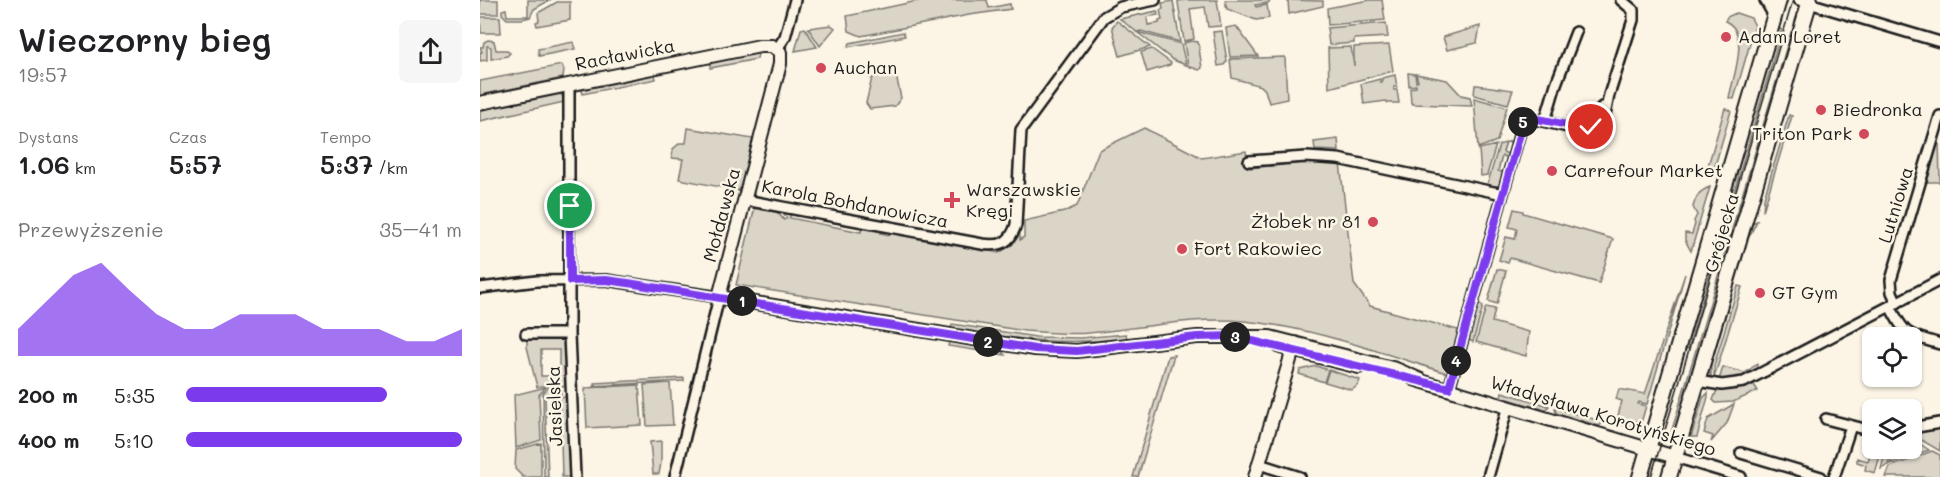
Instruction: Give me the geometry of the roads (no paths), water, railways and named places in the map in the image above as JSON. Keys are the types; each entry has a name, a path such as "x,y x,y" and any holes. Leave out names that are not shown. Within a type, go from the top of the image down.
{"main road":[{"name":"Grójecka","path":"1640,477 1716,223 1779,0"},
{"name":"Grójecka","path":"1669,477 1806,1"}],"street":[{"name":"Mołdawska","path":"675,477 780,64 777,49 785,37 795,0"},
{"name":"Karola Bohdanowicza","path":"745,200 988,245 1005,244 1012,236 1016,225 1021,130 1104,17 1121,7 1155,0"},
{"path":"1449,388 1523,123 1530,118 1572,128 1590,136 1599,132 1603,125 1609,95 1634,16 1630,7 1621,0"},
{"path":"1765,0 1774,17"},
{"path":"1806,1 1940,42"},
{"path":"1545,121 1576,32"},
{"name":"Racławicka","path":"480,103 763,46 777,49"},
{"name":"Jasielska","path":"569,84 569,334 575,477"},
{"name":"Lutniowa","path":"1940,116 1891,280 1894,304 1904,330 1911,335 1940,344"},
{"path":"1250,161 1306,156 1338,159 1503,194"},
{"name":"Władysława Korotyńskiego","path":"480,288 537,280 606,280 1035,349 1077,351 1197,337 1270,337 1294,347 1394,376 1449,388 1741,477"},
{"path":"1697,381 1722,385 1744,382 1940,280"},
{"path":"526,334 569,334"},
{"path":"1255,477 1294,347"},
{"path":"1488,477 1508,406"},
{"path":"1826,419 1862,429"},
{"path":"1922,426 1940,423"},
{"path":"1845,477 1834,475 1851,426"},
{"path":"1741,453 1821,477"},
{"path":"1259,464 1300,477"}],"tram line":[{"path":"1651,477 1793,0"}],"place":[{"name":"Adam Loret","path":"1726,37"},
{"name":"Auchan","path":"821,68"},
{"name":"Biedronka","path":"1821,110"},
{"name":"Triton Park","path":"1864,134"},
{"name":"Carrefour Market","path":"1552,171"},
{"name":"Warszawskie Kręgi","path":"952,200"},
{"name":"Żłobek nr 81","path":"1373,222"},
{"name":"Fort Rakowiec","path":"1182,249"},
{"name":"GT Gym","path":"1760,293"}]}
